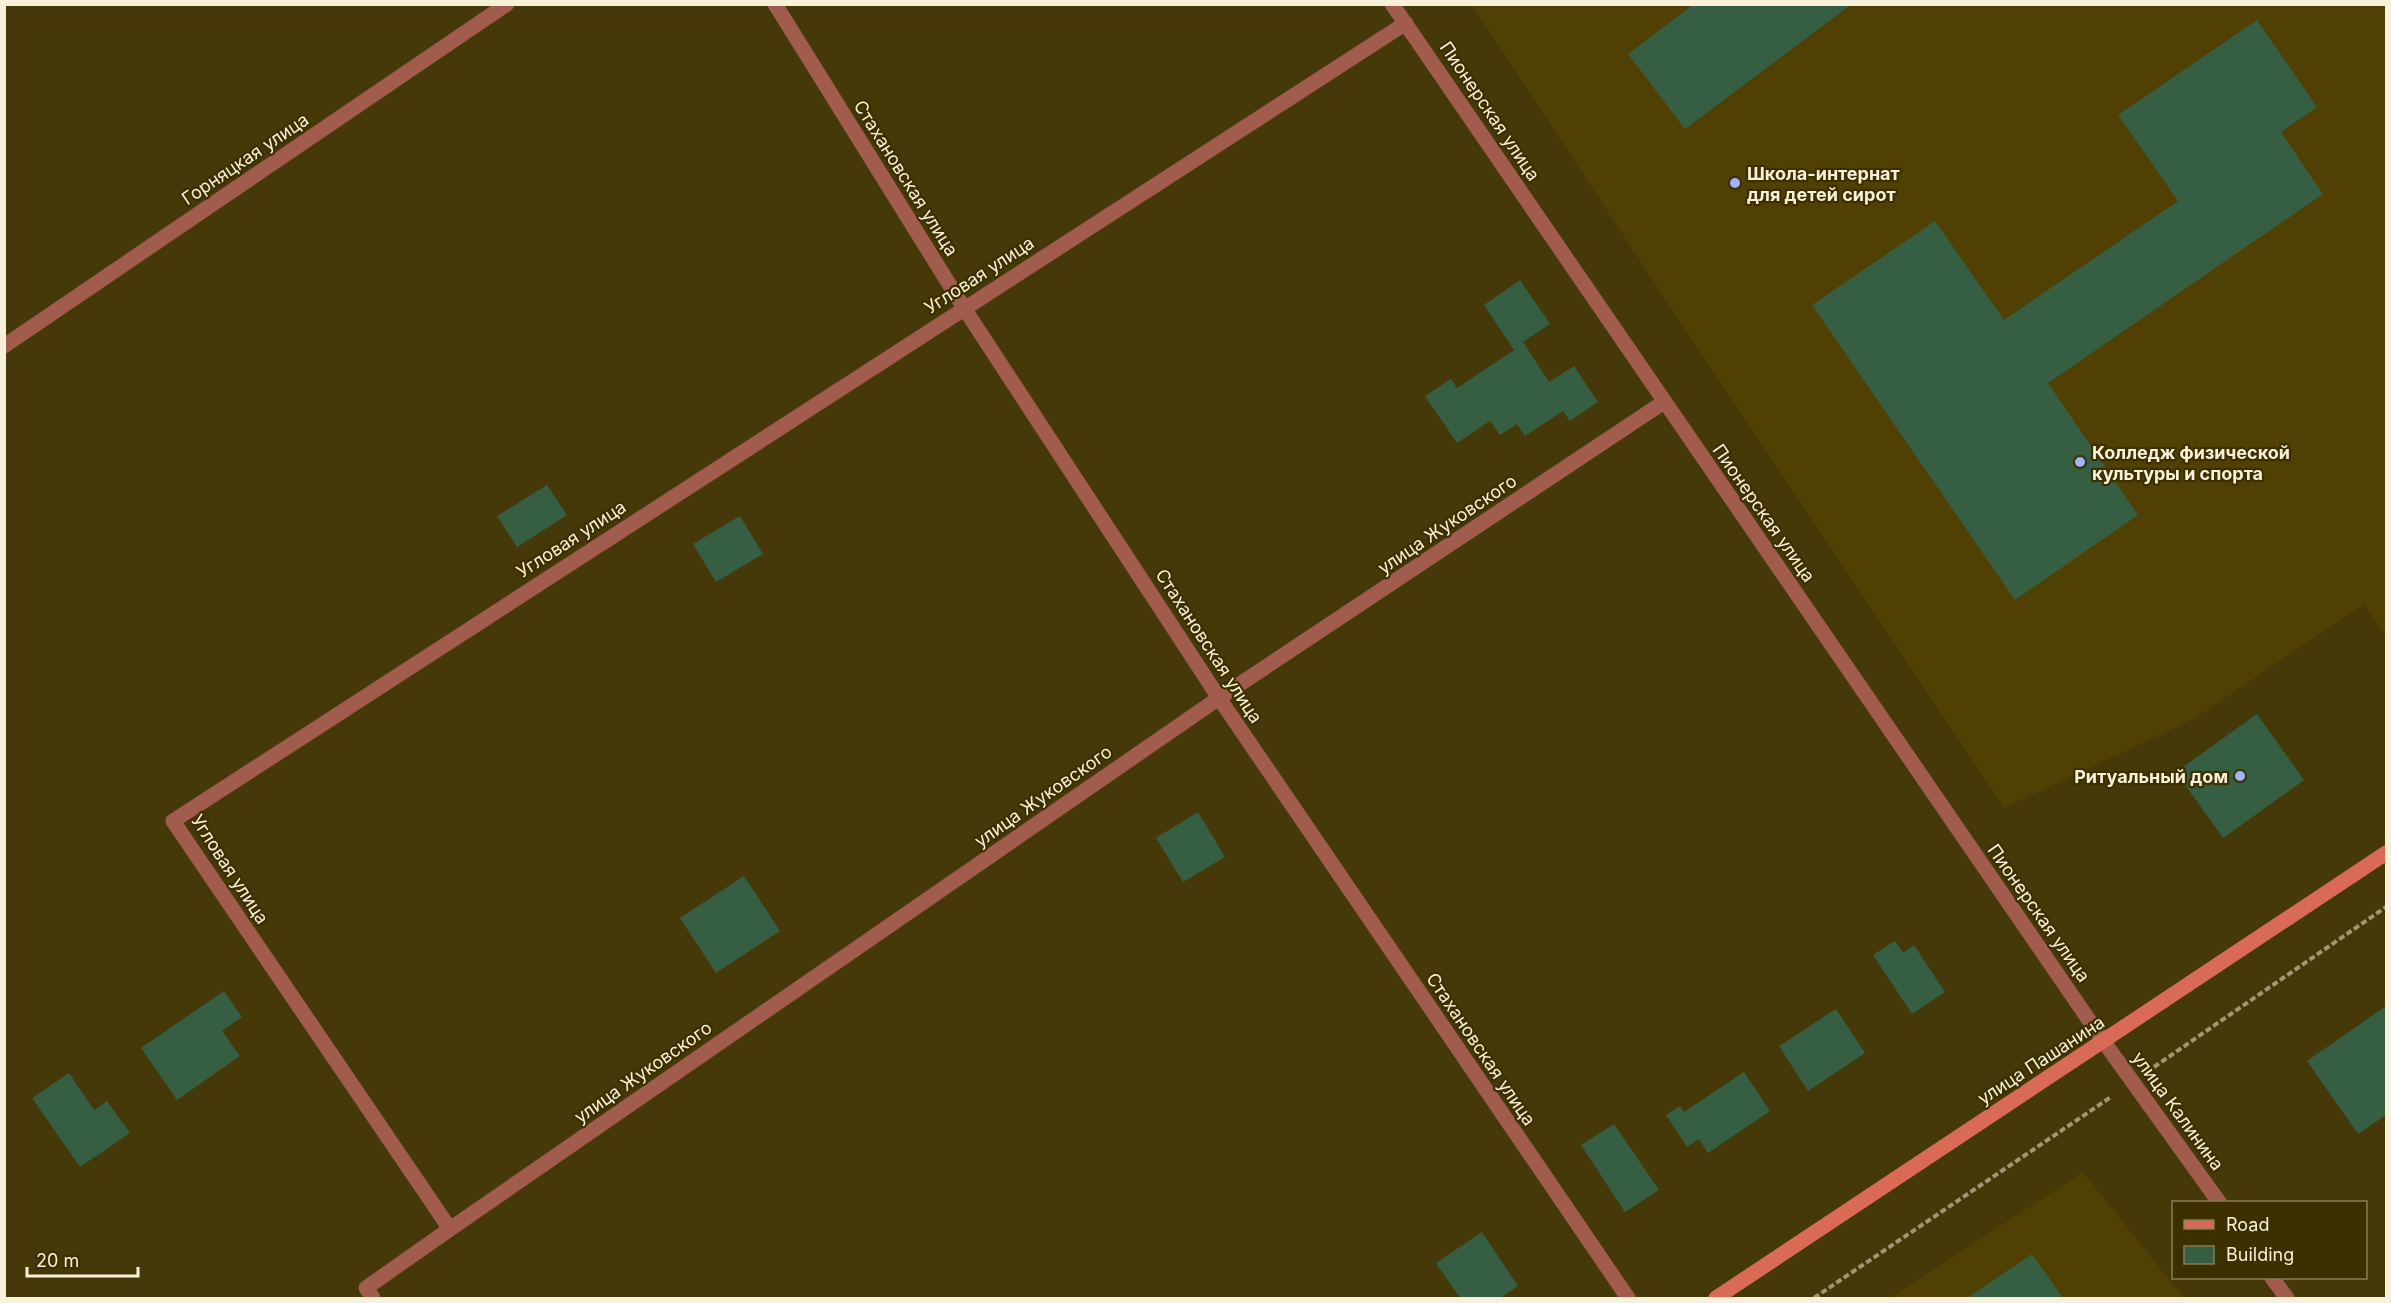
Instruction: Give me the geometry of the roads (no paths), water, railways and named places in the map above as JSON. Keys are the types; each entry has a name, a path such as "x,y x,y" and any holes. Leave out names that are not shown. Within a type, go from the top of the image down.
{"main road":[{"name":"улица Пашанина","path":"1716,1299 2386,853"}],"street":[{"name":"Горняцкая улица","path":"4,346 507,4"},
{"name":"Стахановская улица","path":"775,4 964,308 1219,698 1628,1299"},
{"name":"Пионерская улица","path":"1392,4 2104,1042"},
{"name":"Угловая улица","path":"450,1229 172,821 1406,23"},
{"name":"улица Жуковского","path":"373,1299 366,1288 450,1229 1219,698 1664,402"},
{"name":"улица Калинина","path":"2104,1042 2218,1201"},
{"path":"2273,1279 2287,1299"}],"place":[{"name":"Школа-интернат для детей сирот","path":"1735,183"},
{"name":"Колледж физической культуры и спорта","path":"2080,462"},
{"name":"Ритуальный дом","path":"2240,776"}]}
